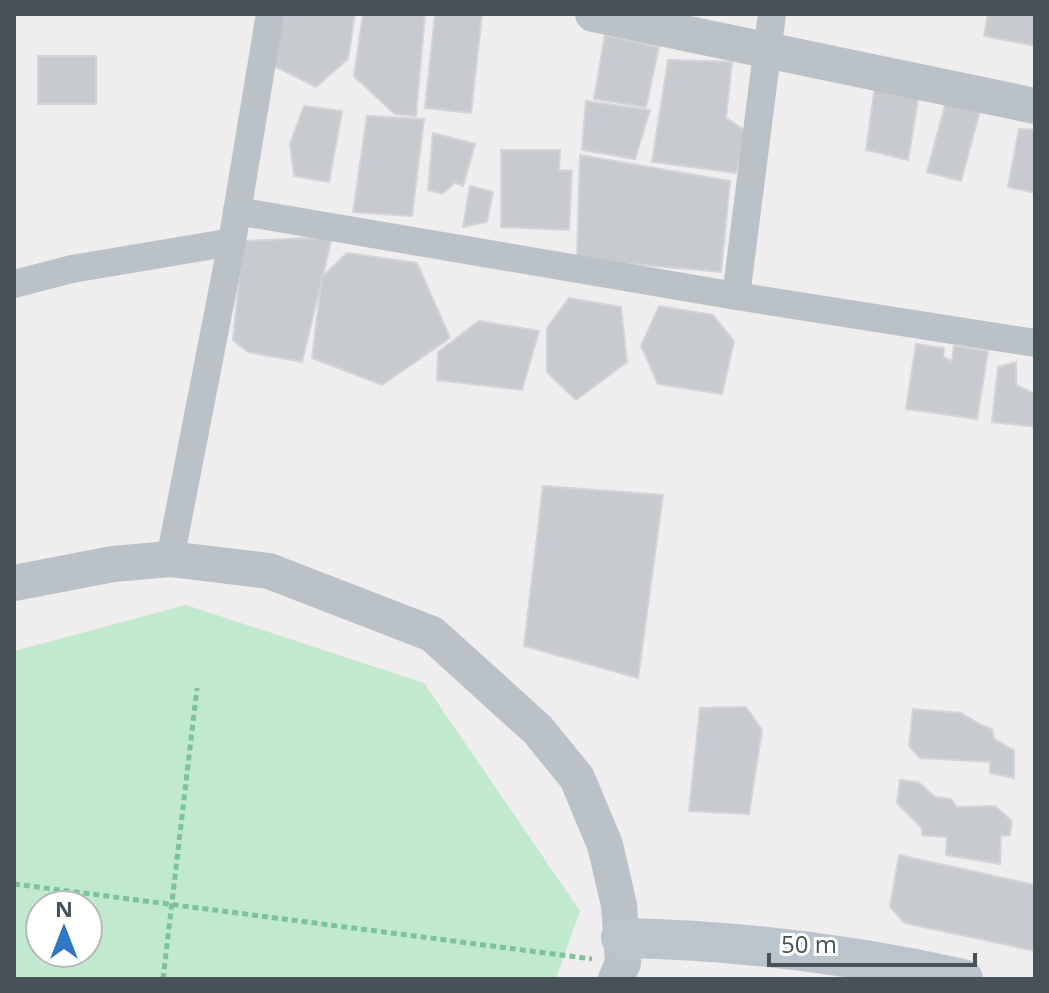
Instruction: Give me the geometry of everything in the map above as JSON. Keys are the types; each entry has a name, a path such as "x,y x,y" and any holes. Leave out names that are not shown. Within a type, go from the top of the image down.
{"main road":[{"path":"620,960 685,939 845,956 963,979"}],"street":[{"path":"170,559 232,242 270,14"},
{"path":"593,14 1035,106"},
{"path":"736,296 772,14"},
{"path":"237,211 736,296 1035,343"},
{"path":"14,284 72,269 232,242"},
{"path":"14,583 113,564 170,559 269,571 432,634 538,730 577,778 605,845 619,905 620,960"}],"path":[{"path":"163,979 197,688"},
{"path":"14,884 620,960"}],"green space":[{"path":"186,605 424,683 580,911 556,979 14,979 14,651"}],"building":[{"path":"282,14 355,14 348,59 316,87 274,66"},
{"path":"363,14 425,14 416,116 395,114 354,76"},
{"path":"435,14 482,14 471,113 425,108"},
{"path":"988,14 1035,14 1035,46 984,36"},
{"path":"605,35 659,47 646,107 594,99"},
{"path":"38,56 96,56 96,104 38,104"},
{"path":"668,60 732,62 726,118 746,131 736,173 652,162"},
{"path":"876,79 920,88 908,160 866,150"},
{"path":"947,98 981,107 961,181 927,172"},
{"path":"586,101 650,110 635,159 582,150"},
{"path":"304,106 342,111 329,182 294,176 290,144"},
{"path":"367,116 424,119 412,216 353,212"},
{"path":"1019,129 1035,130 1035,193 1008,187"},
{"path":"433,133 475,144 463,186 455,183 442,194 428,190"},
{"path":"501,150 560,150 559,170 572,171 569,230 501,227"},
{"path":"580,155 730,181 721,272 577,259"},
{"path":"470,186 493,192 487,222 463,227"},
{"path":"332,237 302,362 248,352 233,340 243,241"},
{"path":"347,253 417,263 450,338 382,385 312,358 322,277"},
{"path":"569,298 621,307 627,362 576,400 547,372 547,328"},
{"path":"659,306 713,315 734,341 722,394 658,384 641,346"},
{"path":"479,321 539,331 522,390 437,380 438,352"},
{"path":"916,344 944,348 943,357 952,361 954,346 988,351 977,419 906,409"},
{"path":"1016,362 1016,385 1035,394 1035,427 992,422 998,367"},
{"path":"543,486 663,495 638,678 524,646"},
{"path":"746,707 762,730 749,814 689,811 700,708"},
{"path":"913,709 961,713 992,729 994,739 1014,750 1014,778 990,773 990,762 920,758 909,746"},
{"path":"900,780 918,782 935,797 951,799 957,807 995,806 1012,821 1010,835 1001,836 1000,864 946,855 947,837 922,835 922,828 897,803"},
{"path":"899,855 1035,885 1035,951 905,923 890,907"}]}
